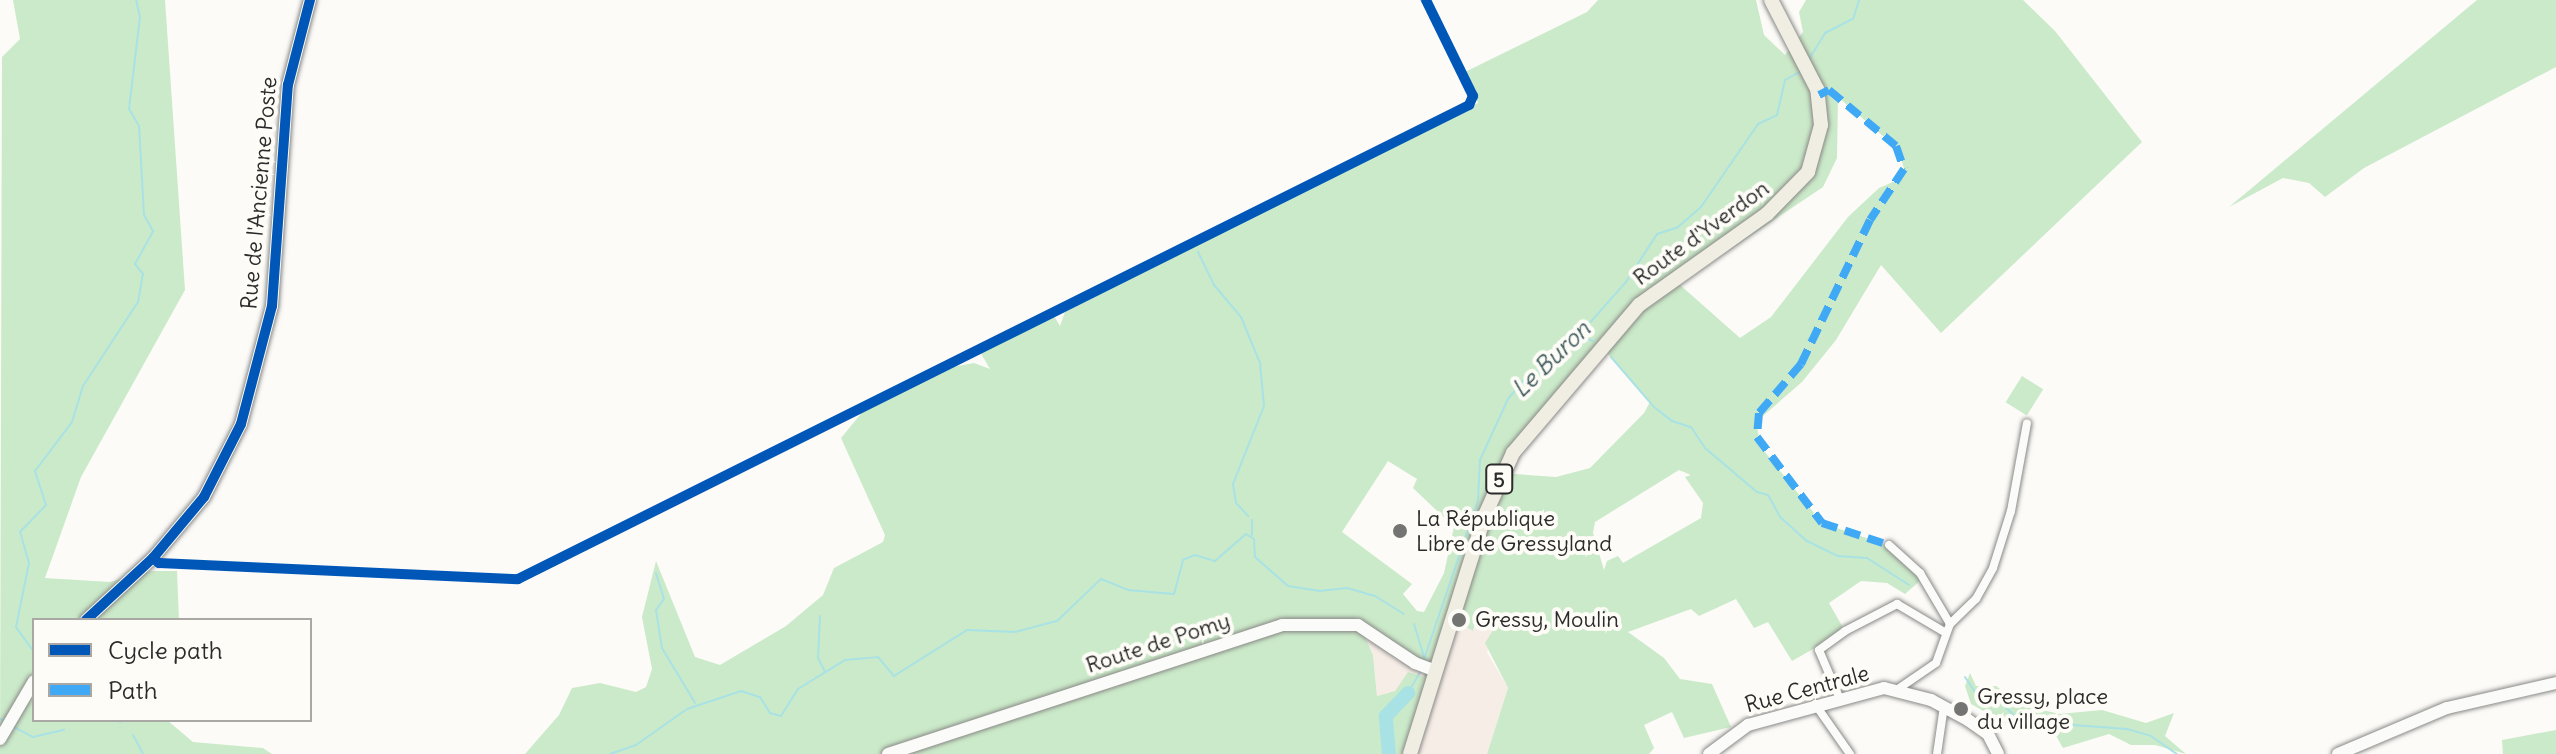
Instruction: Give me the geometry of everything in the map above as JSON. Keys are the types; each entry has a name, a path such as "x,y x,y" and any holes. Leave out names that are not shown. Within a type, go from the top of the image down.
{"main road":[{"name":"Route d'Yverdon","path":"1432,670 1502,473 1524,437 1589,359 1654,291 1767,214 1799,186 1820,140 1819,95 1802,55 1771,0"},
{"name":"5","path":"1410,754 1432,670"}],"street":[{"name":"Rue de l'Ancienne Poste","path":"88,618 153,558 204,497 241,424 272,306 288,85 310,0"},
{"path":"1898,689 1936,663 1950,624 1976,599 1997,558 2027,423"},
{"path":"1889,545 1920,573 1950,624"},
{"path":"1839,697 1819,650 1845,631 1897,604 1946,633"},
{"name":"Route de Pomy","path":"888,754 1282,625 1358,625 1415,663 1432,670"},
{"path":"2338,754 2447,708 2556,683"},
{"path":"0,739 32,684"},
{"name":"Rue Centrale","path":"1709,754 1734,731 1839,697 1898,689 1944,706 1984,730 1998,754"},
{"path":"1815,704 1850,754"},
{"path":"1937,754 1944,706"}],"shaded area":[{"path":"1453,618 1474,630 1476,621 1495,627 1487,652 1508,688 1487,754 1410,754"},
{"path":"1365,637 1424,667 1424,678 1409,672 1395,691 1377,696 1373,655"}],"green space":[{"path":"13,0 165,0 185,290 81,477 45,578 110,582 152,571 177,571 179,618 32,618 32,722 169,722 193,742 263,748 272,754 0,754 2,57 20,39"},
{"path":"1598,0 1756,0 1764,35 1785,55 1803,32 1799,12 1806,0 2023,0 2055,31 2142,142 1941,333 1881,265 1836,340 1802,382 1756,422 1761,447 1822,523 1893,547 1921,580 1905,594 1887,583 1861,581 1829,603 1845,631 1792,661 1768,622 1754,628 1736,599 1699,616 1691,609 1628,632 1664,658 1680,679 1712,684 1731,727 1684,738 1672,712 1644,725 1654,748 1649,754 1487,754 1508,688 1485,643 1495,627 1476,621 1473,631 1453,619 1410,754 525,754 559,715 572,688 600,683 636,692 646,687 652,669 642,617 656,561 695,657 720,665 786,626 823,595 834,568 883,542 885,535 841,438 864,410 947,368 974,363 990,369 980,352 1054,316 1060,326 1065,312 1478,103 1465,72 1587,12","holes":["1838,97 1899,150 1904,169 1900,179 1879,188 1848,217 1771,317 1740,338 1679,284 1823,187 1837,158","1601,346 1650,402 1644,413 1590,468 1556,477 1502,473","1388,461 1417,479 1413,488 1454,527 1444,573 1424,612 1417,611 1403,594 1412,584 1342,532","1679,470 1691,475 1685,477 1703,503 1701,518 1623,563 1618,556 1607,561 1604,570 1593,533 1595,522","1365,637 1424,667 1424,677 1408,672 1395,691 1377,696 1373,655"]},
{"path":"2477,0 2556,0 2556,67 2364,168 2325,197 2309,183 2283,178 2229,207"},
{"path":"2022,376 2043,389 2027,416 2006,402"},
{"path":"1970,673 1976,686 1996,686 2023,705 2059,714 2102,710 2146,723 2174,713 2165,736 2186,754 2155,745 2131,745 2109,734 2063,748 2055,734 2016,729 1971,704 1965,686"},
{"path":"2556,730 2556,754 2503,754 2502,740"}],"waterway":[{"path":"32,649 16,627 29,563 20,532 46,505 35,471 72,422 83,386 138,302 143,274 135,264 153,231 144,215 139,126 129,109 140,17 136,0"},
{"name":"Le Buron","path":"1809,59 1825,33 1853,19 1859,0"},
{"name":"Le Buron","path":"1423,662 1478,500 1480,460 1508,399 1525,379 1564,352 1626,282 1657,234 1678,227 1701,207 1758,124 1777,115 1785,80 1801,71"},
{"path":"1198,252 1214,285 1241,317 1260,363 1264,406 1233,484 1236,503 1248,516"},
{"path":"1580,336 1593,341"},
{"path":"1611,357 1654,407 1672,421 1691,427 1705,448 1757,492 1768,495 1780,517 1807,541 1838,556 1867,558 1909,585"},
{"path":"1252,520 1252,535"},
{"path":"610,754 636,745 687,709 741,691 760,697 770,713 781,716 798,689 845,660 878,657 894,676 967,630 1015,632 1057,621 1101,579 1128,590 1174,594 1183,560 1195,555 1215,561 1246,534 1254,539 1255,557 1288,586 1319,591 1347,588 1375,596 1404,614"},
{"path":"656,573 664,599 656,610 662,648 695,703"},
{"path":"820,616 818,658 825,672"},
{"path":"1414,624 1424,657"},
{"name":"Le Buron","path":"1408,693 1420,672"},
{"path":"1965,677 1978,696 2002,704 2020,721 2127,729 2151,736 2177,754"},
{"name":"Le Buron","path":"1389,754 1386,716 1408,693"},
{"path":"14,727 33,737 64,730"},
{"path":"133,735 143,754"}],"marked path":[{"path":"1819,95 1829,90 1896,146 1904,169 1870,220 1801,364 1759,413 1757,437 1822,523 1889,545"}],"cycle path":[{"path":"88,618 153,558 204,497 241,424 272,306 288,85 310,0"},
{"path":"153,558 159,563 518,579 1469,105 1473,96 1426,0"}],"place":[{"name":"La République Libre de Gressyland","path":"1400,531"},
{"name":"Gressy, Moulin","path":"1459,620"},
{"name":"Gressy, place du village","path":"1961,709"}]}
